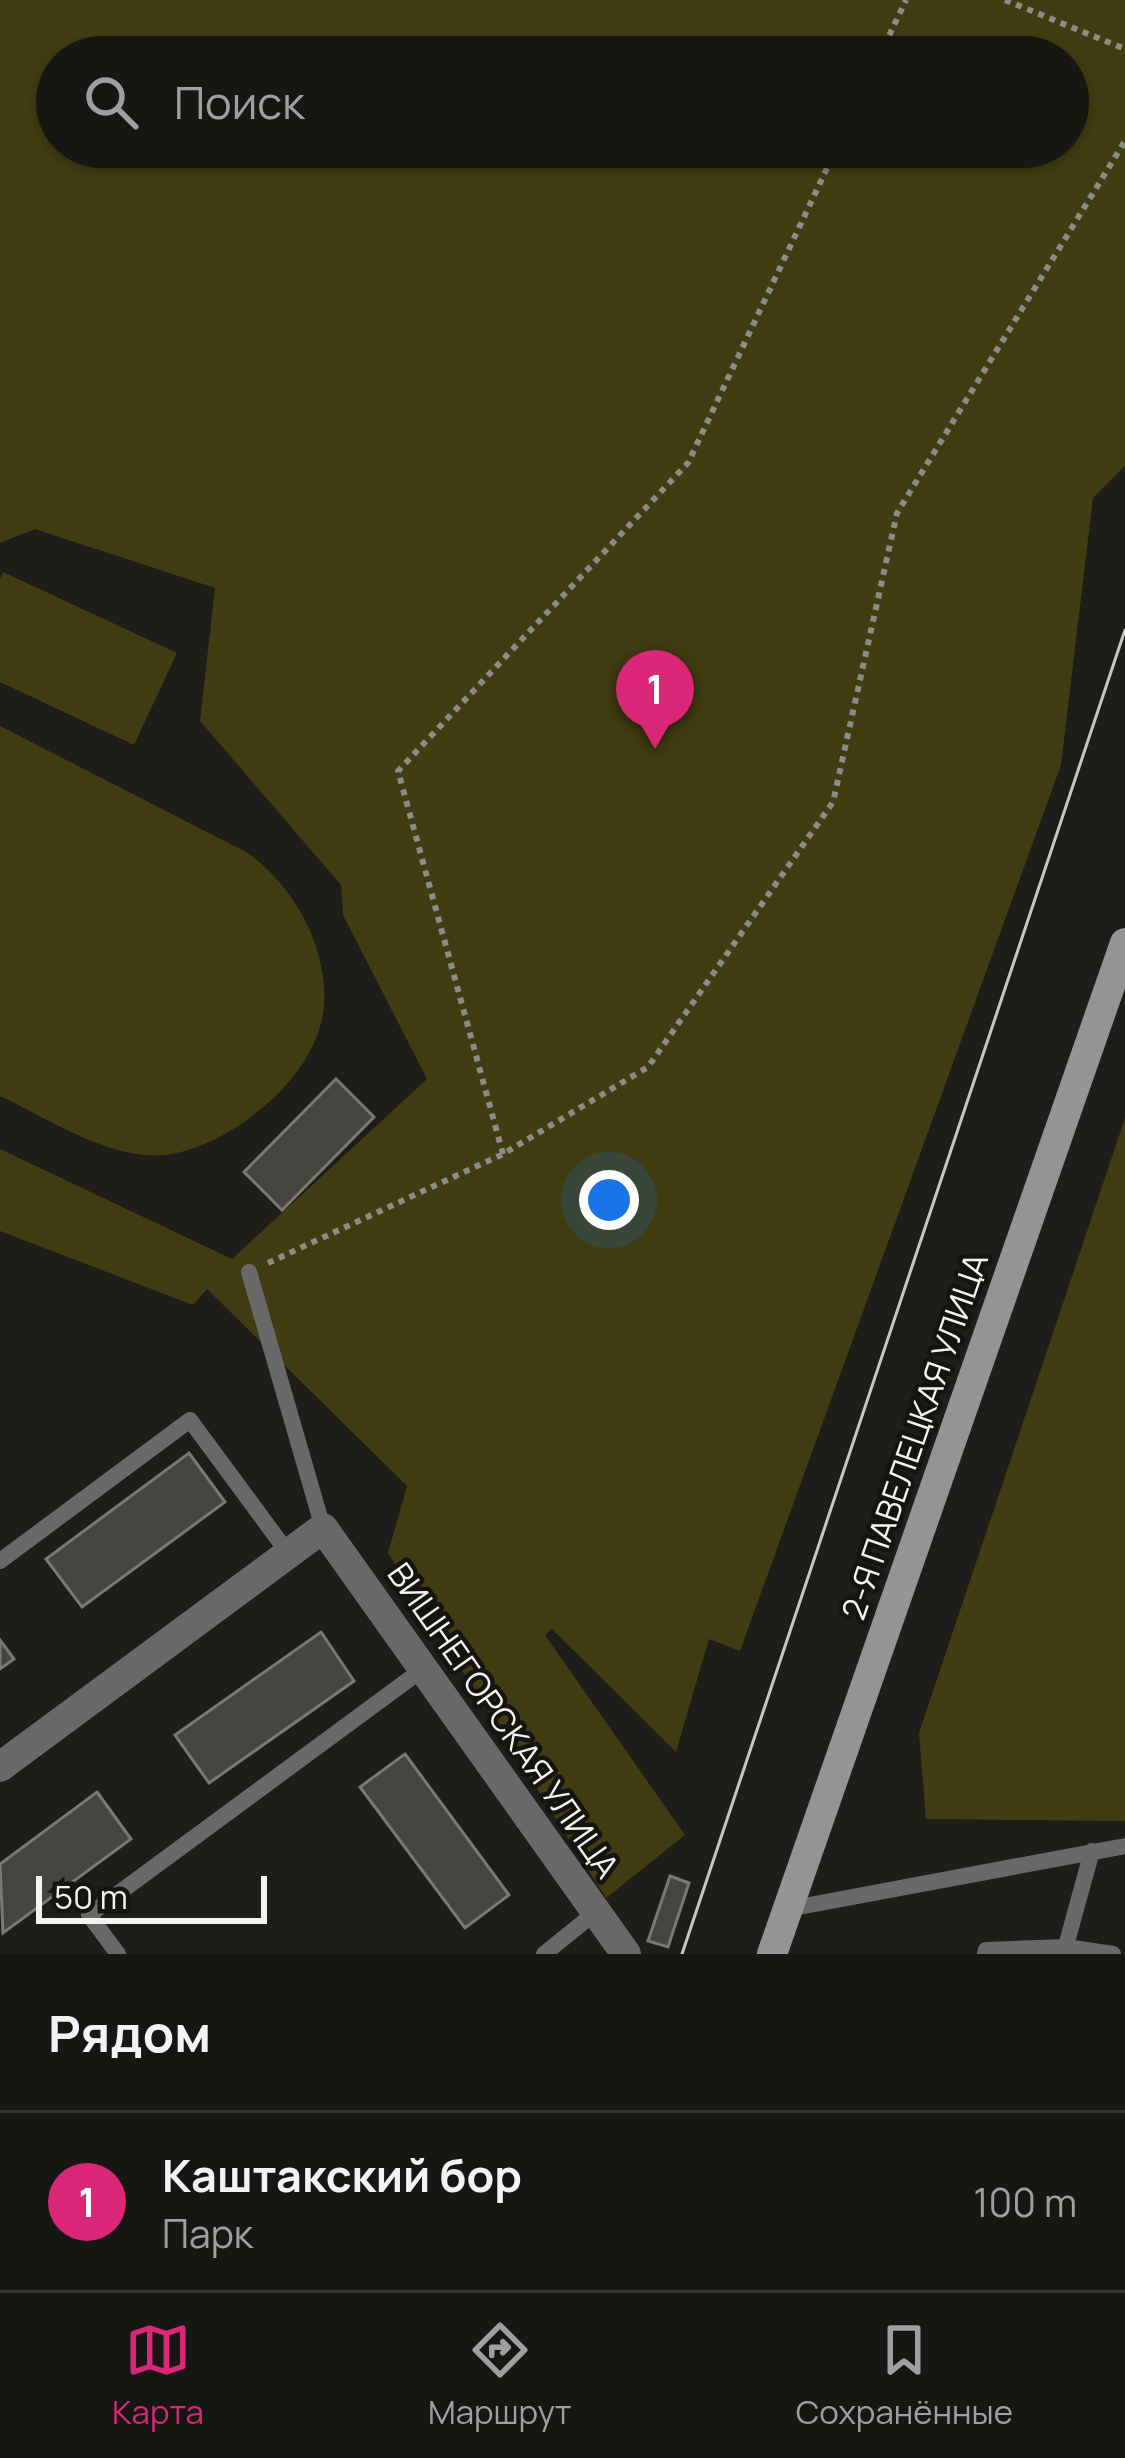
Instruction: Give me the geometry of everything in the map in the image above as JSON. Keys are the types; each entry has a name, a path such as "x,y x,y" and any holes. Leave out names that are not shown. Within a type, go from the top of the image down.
{"main road":[{"name":"2-Я ПАВЕЛЕЦКАЯ УЛИЦА","path":"772,1954 1125,943"}],"street":[{"path":"0,1767 323,1528"},
{"name":"ВИШНЕГОРСКАЯ УЛИЦА","path":"323,1528 626,1954"}],"lane":[{"path":"249,1272 323,1528"},
{"path":"0,1562 190,1420 289,1553"},
{"path":"118,1954 89,1915 423,1669"},
{"path":"787,1909 1125,1846"},
{"path":"1065,1951 1092,1851"},
{"path":"544,1954 596,1912"},
{"path":"985,1954 986,1950 1113,1954"}],"path":[{"path":"890,36 906,0"},
{"path":"1005,0 1125,49"},
{"path":"249,1272 503,1154 648,1066 832,802 898,514 1125,141"},
{"path":"503,1154 398,771 688,463 827,168"}],"shaded area":[{"path":"0,0 1125,0 1125,466 1093,498 1061,765 740,1651 709,1639 676,1752 552,1629 545,1635 685,1835 606,1898 388,1553 407,1486 207,1289 193,1305 0,1231 0,1149 232,1259 427,1079 343,915 341,885 200,721 215,588 35,529 0,543"},
{"path":"3,572 177,653 134,745 0,682"},
{"path":"0,726 246,852 266,868 299,909 320,959 324,985 317,1036 278,1093 224,1134 171,1154 125,1152 88,1140 0,1096"},
{"path":"1125,1118 1125,1821 926,1819 919,1733"}],"building":[{"path":"336,1079 374,1117 282,1210 244,1172"},
{"path":"189,1453 225,1502 82,1607 46,1559"},
{"path":"321,1632 354,1681 209,1783 175,1735"},
{"path":"0,1640 14,1659 0,1669"},
{"path":"405,1754 509,1895 465,1928 360,1787"},
{"path":"97,1792 131,1839 3,1933 0,1864"},
{"path":"670,1876 689,1883 668,1947 648,1941"}],"tram line":[{"path":"682,1954 1125,630"}],"place":[{"name":"Каштакский бор","path":"655,749"}]}
